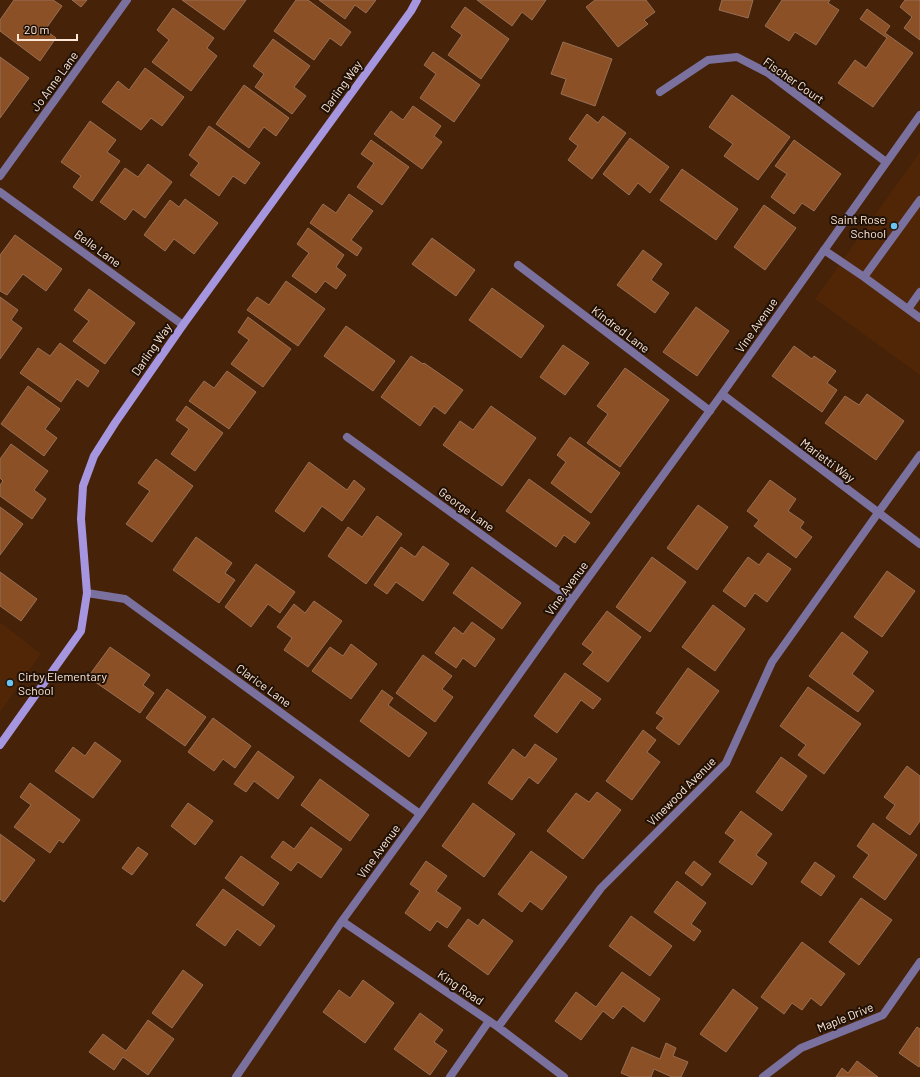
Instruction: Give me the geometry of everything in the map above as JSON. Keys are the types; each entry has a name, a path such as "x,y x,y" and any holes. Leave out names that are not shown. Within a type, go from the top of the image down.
{"street":[{"name":"Jo Anne Lane","path":"0,176 127,0"},
{"name":"Darling Way","path":"0,745 81,631 87,593 81,519 83,486 94,456 183,324 411,11 417,0"},
{"name":"Fischer Court","path":"660,92 708,60 737,57 768,73 886,162"},
{"name":"Vine Avenue","path":"236,1077 342,921 572,600 710,411 920,115"},
{"name":"Belle Lane","path":"0,192 183,324"},
{"path":"864,277 920,200"},
{"path":"824,250 920,318"},
{"name":"Kindred Lane","path":"518,265 710,411"},
{"path":"908,309 920,292"},
{"name":"Marietti Way","path":"722,394 920,544"},
{"name":"George Lane","path":"347,437 572,600"},
{"name":"Vinewood Avenue","path":"498,1027 601,888 726,764 772,662 920,455"},
{"name":"Clarice Lane","path":"87,593 125,599 420,814"},
{"name":"King Road","path":"342,921 498,1027 564,1077"},
{"name":"Maple Drive","path":"763,1077 801,1048 882,1015 920,962"},
{"path":"450,1077 489,1021"}],"shaded area":[{"name":"Saint Rose School","path":"920,152 920,375 815,299"},
{"name":"Cirby Elementary School","path":"0,622 41,654 0,712"}],"building":[{"path":"14,0 53,0 62,6 45,30 56,38 40,61 0,31 0,20"},
{"path":"72,0 87,0 81,7"},
{"path":"182,0 246,0 224,30"},
{"path":"296,0 308,0 351,32 341,46 330,38 314,60 274,31"},
{"path":"319,0 376,0 366,13 355,5 345,19"},
{"path":"477,0 546,0 532,20 522,12 512,26"},
{"path":"595,0 646,0 655,12 644,20 648,24 618,47 586,7"},
{"path":"722,0 753,0 748,18 719,10"},
{"path":"782,0 830,0 828,3 839,10 816,45 795,32 789,41 765,26"},
{"path":"905,0 920,0 920,40 904,28 912,17 900,7"},
{"path":"465,7 509,39 481,79 448,55 462,35 451,27"},
{"path":"173,8 214,38 207,48 217,56 191,91 152,62 169,40 157,30"},
{"path":"867,9 890,26 885,33 913,53 873,107 838,83 855,60 866,68 887,38 860,19"},
{"path":"273,39 310,66 294,87 306,96 292,114 255,87 264,74 253,66"},
{"path":"563,42 612,59 595,106 561,94 566,79 551,74"},
{"path":"433,52 480,85 454,122 420,98 436,74 424,65"},
{"path":"0,57 29,78 0,118"},
{"path":"145,68 184,97 162,126 151,118 141,130 102,102 118,81 129,90"},
{"path":"244,85 289,118 276,136 264,127 249,148 216,124"},
{"path":"732,95 790,137 758,180 724,156 733,144 709,127"},
{"path":"413,106 441,126 434,136 442,142 422,169 374,134 391,111 403,120"},
{"path":"587,114 598,123 603,116 626,133 592,179 568,160 578,146 569,139"},
{"path":"90,121 116,140 107,152 120,161 92,201 73,187 81,176 61,162"},
{"path":"209,126 260,163 245,184 233,176 219,196 190,175 199,163 189,155"},
{"path":"630,138 669,167 650,193 638,183 629,195 603,174"},
{"path":"371,140 409,167 382,205 357,187 374,163 361,154"},
{"path":"794,140 841,174 814,211 802,203 794,214 771,197 787,174 775,166"},
{"path":"148,164 172,182 145,218 133,209 125,220 100,202 125,168 138,177"},
{"path":"682,169 738,209 716,240 660,200"},
{"path":"349,194 373,211 351,240 362,248 357,256 310,223 323,204 336,213"},
{"path":"185,199 218,223 194,254 174,239 165,251 144,235 170,200 179,207"},
{"path":"764,205 796,228 765,270 734,247"},
{"path":"308,228 344,255 336,267 346,275 336,289 325,281 316,293 292,276 309,253 297,244"},
{"path":"15,235 62,269 46,291 23,274 7,295 0,291 0,255"},
{"path":"432,238 475,270 456,296 412,264"},
{"path":"643,250 662,264 651,280 669,293 655,313 617,285"},
{"path":"286,281 325,309 298,346 247,310 257,297 269,305"},
{"path":"492,288 544,326 521,358 469,320"},
{"path":"89,289 135,323 105,364 73,341 89,321 74,310"},
{"path":"0,297 18,310 11,320 22,328 0,359"},
{"path":"696,307 729,331 697,376 663,352"},
{"path":"248,317 291,349 263,387 231,364 249,340 238,332"},
{"path":"346,326 395,361 373,391 324,356"},
{"path":"60,343 99,371 88,387 77,379 61,402 20,373 38,348 50,356"},
{"path":"563,345 589,363 565,395 540,377"},
{"path":"794,346 812,359 814,356 836,371 827,383 837,390 822,412 772,376"},
{"path":"411,356 423,364 424,363 463,390 445,414 434,406 420,426 381,397"},
{"path":"625,368 669,400 620,467 587,443 608,414 597,406"},
{"path":"227,371 256,392 229,429 189,401 204,381 214,388"},
{"path":"28,386 60,409 45,429 57,438 44,456 1,424"},
{"path":"867,394 904,421 876,460 825,423 845,396 859,405"},
{"path":"186,406 223,433 195,471 171,454 189,429 176,420"},
{"path":"491,406 536,438 502,486 443,445 460,421 473,430"},
{"path":"570,437 620,473 591,513 551,483 566,462 557,455"},
{"path":"11,444 48,471 34,490 46,499 32,519 0,496 0,485 3,481 0,478 0,459"},
{"path":"156,459 193,486 152,542 126,524 150,491 138,483"},
{"path":"309,462 347,490 354,480 365,489 342,521 322,506 304,532 275,511"},
{"path":"529,479 590,523 575,543 564,535 556,547 506,511"},
{"path":"770,480 796,499 788,511 804,522 800,528 812,537 796,558 754,526 759,520 747,511"},
{"path":"698,505 728,527 697,570 667,548"},
{"path":"0,507 23,524 0,555"},
{"path":"377,516 402,534 366,584 328,556 348,527 362,537"},
{"path":"196,537 232,563 225,573 235,580 219,603 173,570"},
{"path":"423,546 449,564 423,601 396,582 387,594 374,585 401,547 415,557"},
{"path":"768,553 791,569 767,602 755,593 745,607 723,591 748,557 759,565"},
{"path":"652,557 686,582 650,632 616,607"},
{"path":"256,564 295,592 280,613 268,604 251,627 225,607"},
{"path":"472,567 521,603 502,629 453,593"},
{"path":"887,571 915,591 882,637 854,617"},
{"path":"0,572 37,599 21,621 0,606"},
{"path":"314,601 342,621 308,667 284,650 292,638 277,627 294,604 305,613"},
{"path":"713,605 745,629 715,671 682,647"},
{"path":"607,611 641,637 608,682 583,664 593,652 582,644"},
{"path":"472,622 495,639 475,667 463,658 456,668 435,653 454,627 463,634"},
{"path":"842,632 868,652 852,674 874,691 858,712 809,676"},
{"path":"351,644 377,664 351,699 312,671 330,647 343,656"},
{"path":"110,647 150,675 143,685 154,693 140,713 88,677"},
{"path":"423,655 452,676 442,689 453,697 435,722 396,693"},
{"path":"688,668 719,691 679,745 656,728 664,718 656,713"},
{"path":"565,673 601,699 593,709 581,700 557,733 534,716"},
{"path":"808,687 861,724 824,774 798,755 806,745 780,726"},
{"path":"167,689 206,717 185,746 146,718"},
{"path":"382,690 393,698 388,705 427,733 409,757 360,721"},
{"path":"213,718 251,746 235,768 223,759 214,771 188,752"},
{"path":"643,730 656,740 647,752 660,762 632,800 606,781"},
{"path":"95,742 121,761 93,798 55,771 73,747 85,756"},
{"path":"535,744 557,759 538,784 529,777 512,800 488,783 513,749 525,758"},
{"path":"258,751 294,777 278,799 254,781 246,792 234,784"},
{"path":"781,757 807,776 782,811 756,792"},
{"path":"907,766 920,776 920,821 910,835 886,818 895,805 884,797"},
{"path":"320,779 369,815 350,841 301,805"},
{"path":"30,783 80,820 63,843 59,840 50,853 14,827 31,805 20,797"},
{"path":"597,792 621,810 583,859 547,831 576,793 589,802"},
{"path":"188,803 213,821 195,845 171,826"},
{"path":"473,803 515,834 484,877 442,846"},
{"path":"741,811 772,834 756,855 767,863 752,885 719,862 735,840 725,833"},
{"path":"873,823 917,855 885,900 853,877 869,855 857,846"},
{"path":"311,827 342,849 321,878 298,862 291,871 271,857 283,841 294,849"},
{"path":"0,834 35,860 4,902 0,899"},
{"path":"138,847 148,854 132,875 122,868"},
{"path":"531,851 567,877 542,910 530,901 522,912 498,894"},
{"path":"241,856 279,883 263,906 225,878"},
{"path":"426,861 447,876 436,891 461,908 447,928 437,921 430,931 405,913 420,891 410,884"},
{"path":"694,861 711,874 702,886 685,873"},
{"path":"815,862 835,876 821,896 801,882"},
{"path":"677,881 706,903 691,924 701,931 694,941 654,912"},
{"path":"223,889 275,926 260,946 237,929 225,946 196,925"},
{"path":"861,898 892,920 859,965 829,942"},
{"path":"631,916 672,946 650,976 609,946"},
{"path":"468,919 478,926 483,919 513,941 488,975 448,946"},
{"path":"802,942 845,974 821,1006 811,998 802,1010 792,1003 784,1014 761,997"},
{"path":"183,970 203,985 172,1028 152,1013"},
{"path":"622,972 660,999 644,1022 623,1006 613,1019 603,1011 581,1040 555,1021 576,992 596,1007"},
{"path":"363,980 394,1003 365,1043 323,1012 339,990 350,998"},
{"path":"733,989 758,1008 726,1052 700,1034"},
{"path":"420,1013 443,1030 434,1042 447,1051 430,1075 394,1049"},
{"path":"148,1020 174,1039 148,1075 123,1057 114,1070 89,1052 103,1034 126,1051"},
{"path":"917,1027 920,1029 919,1067 899,1053"},
{"path":"666,1043 676,1048 673,1056 688,1062 681,1077 672,1077 654,1069 651,1077 631,1077 621,1073 632,1047 660,1059"},
{"path":"857,1061 878,1077 836,1077 842,1068 848,1073"}],"place":[{"name":"Saint Rose School","path":"894,226"},
{"name":"Cirby Elementary School","path":"10,683"}]}
